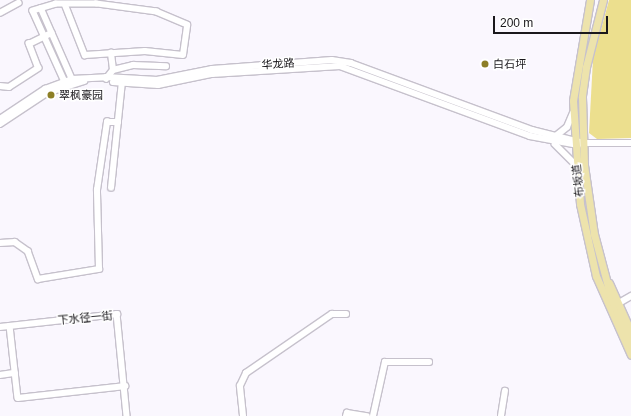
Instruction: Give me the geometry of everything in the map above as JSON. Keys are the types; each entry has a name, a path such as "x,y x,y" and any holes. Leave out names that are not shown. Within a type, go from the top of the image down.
{"main road":[{"name":"布坂道","path":"590,0 576,73 573,113 576,165 590,254 609,311 631,354"},
{"name":"布坂道","path":"603,0 586,66 582,98 584,143 594,234 608,281 631,345"},
{"path":"608,281 631,332"}],"street":[{"path":"0,13 18,3"},
{"path":"65,4 85,55 111,53 184,54 187,25 157,12 97,4 65,4 41,8 33,11 66,83"},
{"path":"41,8 73,81"},
{"path":"0,86 10,87 38,68 29,44 52,33"},
{"path":"111,53 113,70"},
{"name":"华龙路","path":"122,82 157,80 212,70 342,61 443,100 554,139"},
{"path":"106,78 113,70 133,65 166,66"},
{"name":"华龙路","path":"0,119 45,89 73,81 106,78 122,82 158,85 212,74 340,66 530,136 554,139"},
{"path":"111,188 122,82"},
{"name":"华龙路","path":"0,124 47,93 66,83"},
{"path":"554,139 567,126 573,113"},
{"path":"0,243 15,242 28,251 38,279 99,269 97,190 107,122 118,122"},
{"path":"554,139 574,139 584,143 631,143"},
{"path":"554,139 575,147 584,143"},
{"path":"554,139 576,165"},
{"path":"619,303 631,296"},
{"name":"下水径一街","path":"0,327 117,314 127,416"},
{"path":"243,416 240,386 246,372 332,314 346,314"},
{"path":"10,326 18,398 125,386"},
{"path":"373,416 385,362 429,362"},
{"path":"0,375 15,374"},
{"path":"501,416 505,391"},
{"path":"346,416 347,413 367,416"}],"shaded area":[{"path":"609,0 631,0 631,138 597,139 589,133 593,59"}],"place":[{"name":"白石坪","path":"485,64"},
{"name":"翠枫豪园","path":"51,95"}]}
